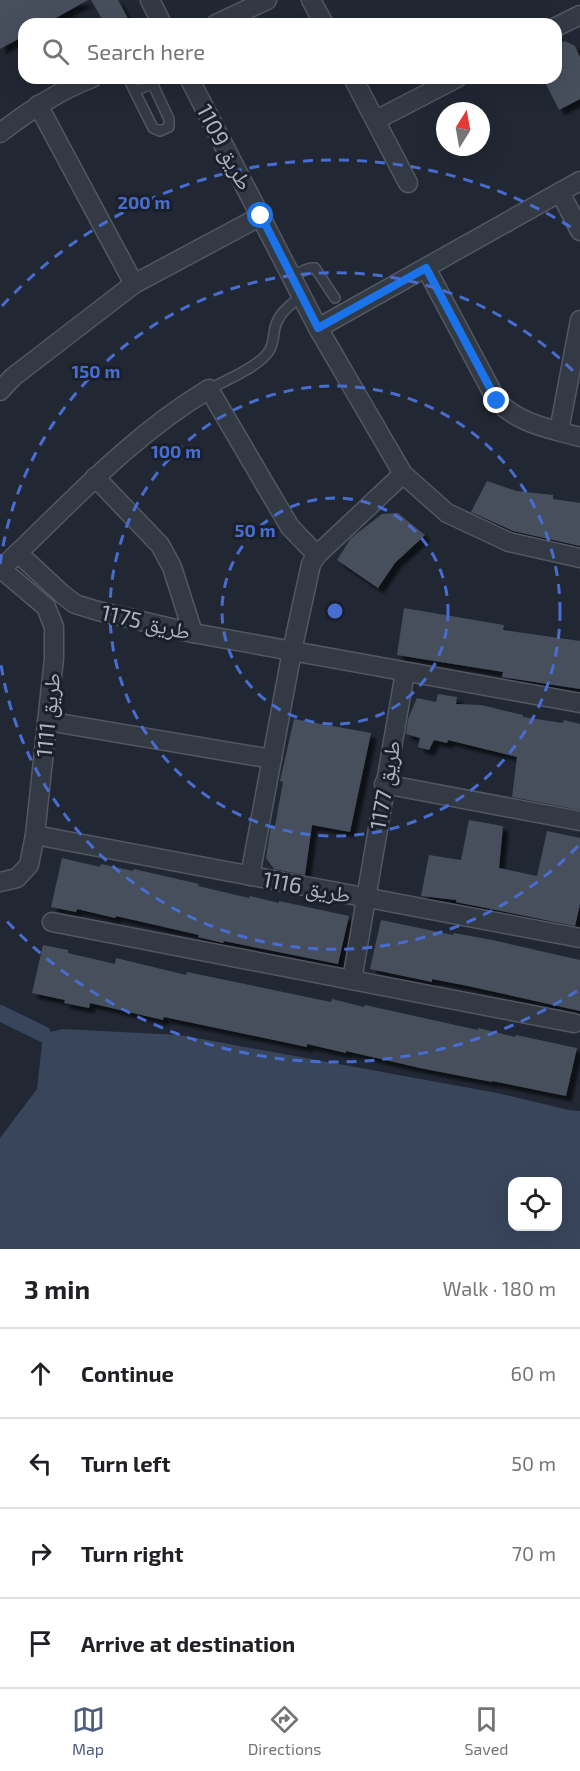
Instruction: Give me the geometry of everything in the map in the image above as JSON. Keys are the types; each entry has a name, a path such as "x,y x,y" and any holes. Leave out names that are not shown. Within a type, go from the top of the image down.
{"street":[{"path":"150,0 159,18"},
{"path":"225,18 245,4 267,0"},
{"path":"311,0 321,18"},
{"path":"562,24 580,14 575,0"},
{"path":"0,133 38,105 77,84"},
{"name":"طريق 1109","path":"192,84 318,328 403,474 447,513 509,542 580,558"},
{"path":"356,84 408,183"},
{"path":"376,120 445,84"},
{"path":"38,105 134,284"},
{"path":"318,328 580,182"},
{"path":"560,192 580,231"},
{"path":"0,391 7,371 134,284 261,216"},
{"path":"426,268 497,401 519,419 580,437"},
{"path":"559,431 580,320"},
{"path":"1,569 95,477 154,426 209,389 290,527 317,555"},
{"path":"250,876 292,651 311,564 317,555 403,474"},
{"path":"95,477 160,545 172,567 193,633"},
{"name":"طريق 1175","path":"18,553 75,604 98,611 193,633 580,703"},
{"name":"طريق 1111","path":"1,569 45,607 54,627 54,658 35,835 28,865 8,880"},
{"name":"طريق 1177","path":"352,980 405,672"},
{"path":"47,721 272,759"},
{"path":"384,784 580,820"},
{"name":"طريق 1116","path":"35,835 580,938"},
{"path":"52,922 574,1023"}],"lane":[{"path":"131,84 153,128 160,131 169,127 170,119 155,89 148,85 135,91"},
{"path":"292,277 315,268 335,298"},
{"path":"209,389 264,358 271,347 275,325 283,311 302,296"}],"water":[{"path":"62,1029 180,1035 497,1093 580,1111 580,1249 0,1249 0,1138 37,1089 43,1034"}],"building":[{"path":"0,0 88,0 56,18 18,18 18,39 0,49"},
{"path":"91,0 118,0 128,18 102,18"},
{"path":"565,41 575,46 580,57 580,99 559,110 546,84 562,84 562,43"},
{"path":"487,481 516,491 553,495 553,499 580,503 580,546 513,531 471,512"},
{"path":"398,513 425,535 395,563 378,588 337,560 351,538 382,514"},
{"path":"404,608 504,625 503,630 580,641 580,689 502,677 503,672 397,655"},
{"path":"438,694 457,697 456,704 481,705 523,715 523,717 563,723 564,720 580,724 580,810 512,797 517,757 448,740 447,743 434,740 429,750 418,747 420,738 406,734 408,719 417,698 436,702"},
{"path":"294,719 371,733 350,832 312,825 305,875 274,869 266,858 271,825 275,826 283,782 280,781"},
{"path":"469,820 503,826 499,868 537,876 547,831 580,838 580,904 575,926 456,902 456,900 421,896 429,855 461,860"},
{"path":"62,858 100,867 101,864 133,871 134,869 249,898 250,896 279,903 279,901 349,916 338,964 224,941 223,943 198,937 199,935 116,916 115,918 77,909 76,912 51,907"},
{"path":"381,920 453,935 454,933 492,940 580,960 580,1011 468,986 432,979 432,982 370,969"},
{"path":"43,945 115,964 116,958 186,975 187,972 331,1002 332,999 364,1007 365,1005 478,1030 478,1028 577,1048 566,1096 420,1068 346,1051 346,1053 307,1044 307,1047 164,1017 163,1020 90,1003 89,1008 64,1003 65,1000 32,993"}],"waterway":[{"path":"0,1013 43,1034"}],"route":[{"path":"261,216 318,328 426,268 497,401"}]}
